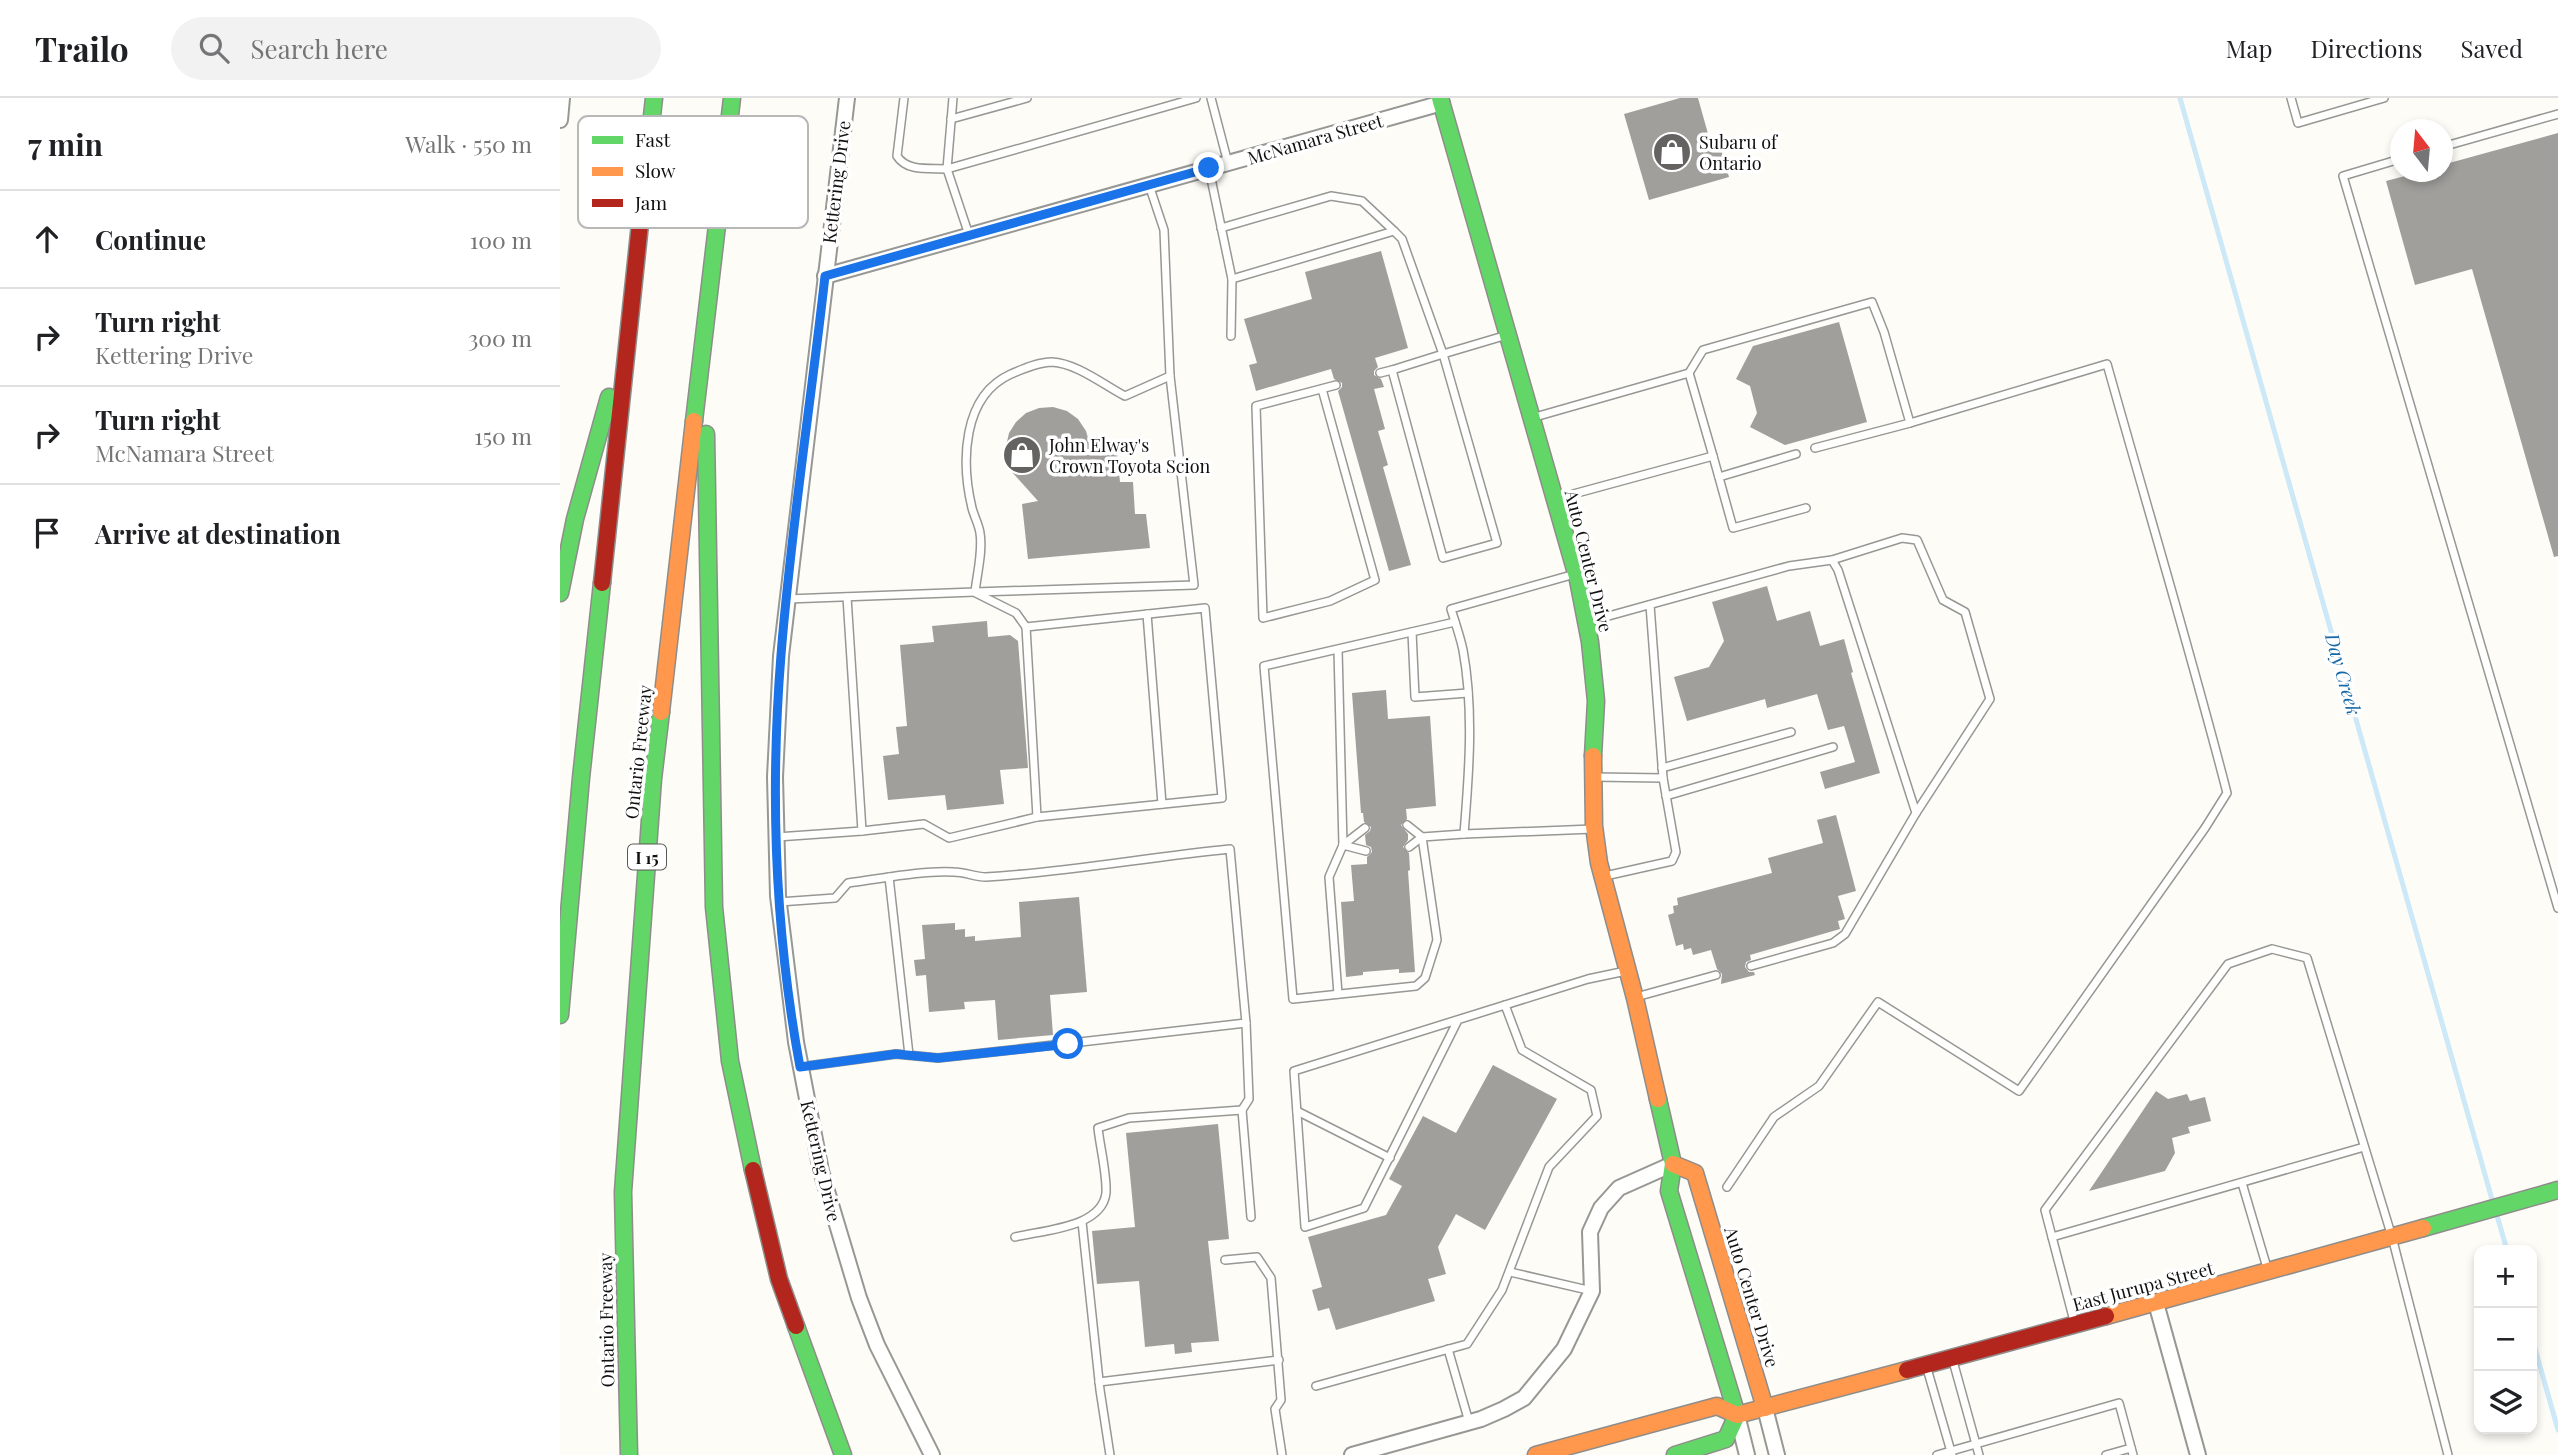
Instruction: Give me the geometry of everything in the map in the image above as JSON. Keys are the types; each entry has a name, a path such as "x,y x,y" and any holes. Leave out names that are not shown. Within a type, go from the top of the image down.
{"main road":[{"path":"652,116 654,98"},
{"name":"Ontario Freeway","path":"730,116 732,98"},
{"name":"Auto Center Drive","path":"1441,101 1576,573 1586,622 1596,701 1594,829 1602,877 1635,998 1673,1164 1669,1191 1737,1415"},
{"path":"560,1015 581,778 639,228"},
{"name":"Ontario Freeway","path":"629,1455 625,1378 624,1178 653,779 717,228"},
{"path":"560,593 575,519 628,329"},
{"path":"705,339 714,907 730,1061 744,1133 779,1279 843,1455"},
{"name":"Auto Center Drive","path":"1673,1164 1695,1173 1765,1408"},
{"name":"East Jurupa Street","path":"1536,1455 1717,1406 1737,1415 1765,1408 2156,1303 2558,1190"},
{"path":"1675,1455 1726,1439 1737,1415"}],"street":[{"path":"560,120 562,98"},
{"name":"Kettering Drive","path":"846,98 781,656 776,764 779,902 800,1067 821,1171 859,1298 894,1381 932,1455"},
{"name":"McNamara Street","path":"825,276 1441,101"},
{"path":"1352,1455 1469,1422 1524,1398 1564,1349 1592,1291 1590,1232 1601,1208 1619,1188 1673,1164"},
{"path":"2156,1303 2199,1455"},
{"name":"Auto Center Drive","path":"1765,1408 1777,1455"},
{"name":"Auto Center Drive","path":"1737,1415 1747,1455"}],"lane":[{"path":"904,98 897,156 907,167 947,169 1196,98"},
{"path":"953,98 947,169 969,236"},
{"path":"951,119 1027,98"},
{"path":"1211,98 1228,163"},
{"path":"2291,98 2298,123 2384,98"},
{"path":"2453,144 2558,114"},
{"path":"2390,162 2343,176 2558,908"},
{"path":"1209,168 1232,279 1231,336"},
{"path":"787,599 1194,586 1170,376 1164,230 1149,185"},
{"path":"1222,228 1331,196 1362,201 1402,239 1443,354 1497,543 1443,558 1392,370"},
{"path":"1232,279 1394,231"},
{"path":"1531,418 1689,373 1703,350 1872,302 1884,332 1910,423"},
{"path":"1380,373 1508,334"},
{"path":"975,592 980,534 967,478 968,437 976,405 997,380 1026,367 1052,362 1086,373 1125,396 1170,376"},
{"path":"1727,1187 1774,1117 1819,1086 1878,1002 2019,1091 2206,828 2227,793 2193,660 2157,544 2108,364 1910,423 1815,448"},
{"path":"1689,373 1733,528 1807,508"},
{"path":"1322,389 1375,580 1330,601 1263,618 1256,406 1336,385"},
{"path":"1719,477 1796,454"},
{"path":"1555,499 1713,456"},
{"path":"1586,622 1789,566 1832,560 1902,538 1917,540 1943,600 1965,611 1990,699 1916,813 1845,934 1833,943 1751,966"},
{"path":"1832,560 1838,570 1916,813"},
{"path":"1464,834 1468,784 1468,693 1462,650 1451,609 1576,573"},
{"path":"975,592 1016,613 1026,627 1037,817"},
{"path":"847,597 862,831"},
{"path":"1602,877 1672,861 1676,852 1663,778 1650,605"},
{"path":"777,837 924,824 949,838 1037,817 1222,799 1205,608 1026,627"},
{"path":"1146,614 1162,804"},
{"path":"1408,825 1422,837 1437,940 1425,978 1416,986 1293,999 1264,666 1455,622"},
{"path":"1412,632 1415,697 1468,693"},
{"path":"1338,650 1343,845 1329,877 1338,994"},
{"path":"1662,768 1791,732"},
{"path":"1666,796 1833,747"},
{"path":"1593,777 1663,778"},
{"path":"1343,845 1365,828"},
{"path":"1409,847 1422,837 1594,829"},
{"path":"1343,845 1366,851"},
{"path":"779,902 835,898 848,883 889,877 955,872 982,877 1111,865 1139,858 1230,849 1246,1023 1249,1099 1242,1110 1251,1217"},
{"path":"889,877 909,1055"},
{"path":"2075,1325 2045,1210 2228,964 2272,949 2307,958 2392,1237 2448,1455"},
{"path":"1458,1020 1364,1208 1305,1227 1294,1071 1588,979 1627,971"},
{"path":"1635,998 1716,975"},
{"path":"1316,1386 1466,1344 1502,1290 1549,1167 1597,1116 1591,1090 1522,1050 1505,1005"},
{"path":"800,1067 896,1054 938,1058 1246,1023"},
{"path":"1015,1237 1082,1222 1100,1210 1106,1193 1098,1128 1129,1118 1242,1110"},
{"path":"1297,1111 1390,1158"},
{"path":"2052,1237 2364,1147"},
{"path":"2242,1183 2268,1271"},
{"path":"1082,1222 1099,1382 1110,1455"},
{"path":"1224,1260 1256,1257 1271,1278 1281,1400 1275,1409 1282,1455"},
{"path":"1510,1272 1592,1291"},
{"path":"1448,1349 1469,1422"},
{"path":"1952,1358 1979,1455"},
{"path":"1099,1382 1279,1360"},
{"path":"1926,1365 1952,1453"},
{"path":"1937,1455 1952,1453 2119,1403 2132,1451 2106,1455"}],"building":[{"path":"1680,98 1698,98 1712,148 1720,146 1729,177 1649,200 1624,114"},
{"path":"2558,133 2558,556 2554,557 2472,269 2415,285 2386,181 2453,182 2453,162"},
{"path":"1381,251 1408,348 1375,358 1378,367 1374,375 1381,379 1384,387 1374,389 1385,429 1378,431 1388,465 1383,467 1411,565 1389,571 1338,391 1342,383 1334,379 1331,369 1256,391 1249,365 1257,363 1244,319 1312,299 1305,272"},
{"path":"1839,322 1867,422 1785,445 1750,427 1757,413 1750,386 1736,379 1753,346"},
{"path":"1053,407 1067,411 1078,419 1086,431 1090,445 1116,444 1120,482 1133,482 1135,514 1146,514 1150,548 1028,559 1022,504 1038,501 1012,472 1006,446 1009,433 1026,413"},
{"path":"1767,586 1777,621 1810,611 1820,646 1844,639 1880,773 1825,789 1820,772 1855,762 1844,726 1828,730 1817,694 1767,708 1765,699 1687,721 1674,677 1709,667 1724,641 1712,602"},
{"path":"987,621 988,637 1010,635 1018,641 1028,768 1000,770 1004,804 947,810 945,795 888,800 883,756 899,754 896,727 907,726 900,645 934,642 932,626"},
{"path":"1386,690 1388,719 1430,716 1436,806 1406,809 1407,819 1401,825 1408,834 1408,840 1403,847 1409,853 1415,972 1399,973 1399,969 1363,972 1363,975 1346,977 1341,902 1354,901 1351,865 1367,864 1367,857 1372,852 1371,847 1366,845 1365,835 1371,827 1364,822 1361,813 1352,693"},
{"path":"1836,815 1856,891 1838,896 1845,919 1838,921 1840,929 1750,955 1751,960 1746,962 1745,967 1755,975 1721,984 1722,974 1717,969 1711,950 1693,955 1691,948 1684,950 1683,944 1676,946 1668,915 1674,913 1673,906 1678,905 1677,898 1772,873 1768,858 1823,843 1817,820"},
{"path":"1079,897 1087,992 1050,995 1053,1035 998,1040 995,1000 964,1002 965,1009 929,1012 926,975 916,976 914,960 925,959 922,925 955,923 955,930 965,929 965,937 975,936 975,941 1021,937 1019,902"},
{"path":"1493,1065 1557,1099 1485,1230 1456,1214 1438,1247 1446,1274 1428,1279 1435,1301 1336,1330 1329,1308 1318,1311 1312,1290 1322,1287 1308,1237 1386,1215 1402,1186 1389,1179 1423,1116 1456,1133"},
{"path":"2156,1091 2168,1099 2187,1094 2190,1101 2205,1097 2211,1121 2188,1127 2190,1133 2172,1138 2175,1153 2165,1171 2089,1191"},
{"path":"1218,1124 1229,1239 1208,1241 1219,1341 1191,1343 1192,1352 1175,1354 1174,1344 1145,1347 1139,1281 1097,1284 1092,1231 1135,1227 1126,1133"}],"waterway":[{"name":"Day Creek","path":"2180,98 2493,1203"},
{"name":"Day Creek","path":"2496,1212 2506,1245"},
{"name":"Day Creek","path":"2537,1356 2558,1430"}],"traffic: fast":[{"path":"652,116 654,98"},
{"path":"730,116 732,98"},
{"path":"1440,98 1578,580 1590,642 1596,701 1593,756"},
{"path":"694,421 717,228"},
{"path":"560,593 575,519 609,397"},
{"path":"706,434 714,907 730,1061 753,1170"},
{"path":"560,1015 602,583"},
{"path":"629,1455 623,1192 653,779 661,712"},
{"path":"1658,1099 1673,1164 1669,1191 1737,1415"},
{"path":"2423,1228 2558,1190"},
{"path":"796,1326 843,1455"},
{"path":"1675,1455 1726,1439 1737,1415"}],"traffic: slow":[{"path":"661,712 694,421"},
{"path":"1593,756 1594,826 1599,863 1635,998 1658,1099"},
{"path":"1673,1164 1695,1173 1765,1408"},
{"path":"2106,1316 2423,1228"},
{"path":"1536,1455 1717,1406 1737,1415 1907,1370"}],"traffic: jam":[{"path":"602,583 640,228"},
{"path":"753,1170 779,1279 796,1326"},
{"path":"1907,1370 2106,1316"}],"place":[{"name":"Subaru of Ontario","path":"1672,152"},
{"name":"John Elway's Crown Toyota Scion","path":"1022,455"}],"route":[{"path":"1068,1044 938,1058 896,1054 800,1067 778,896 775,777 781,656 825,276 1209,168"}]}
